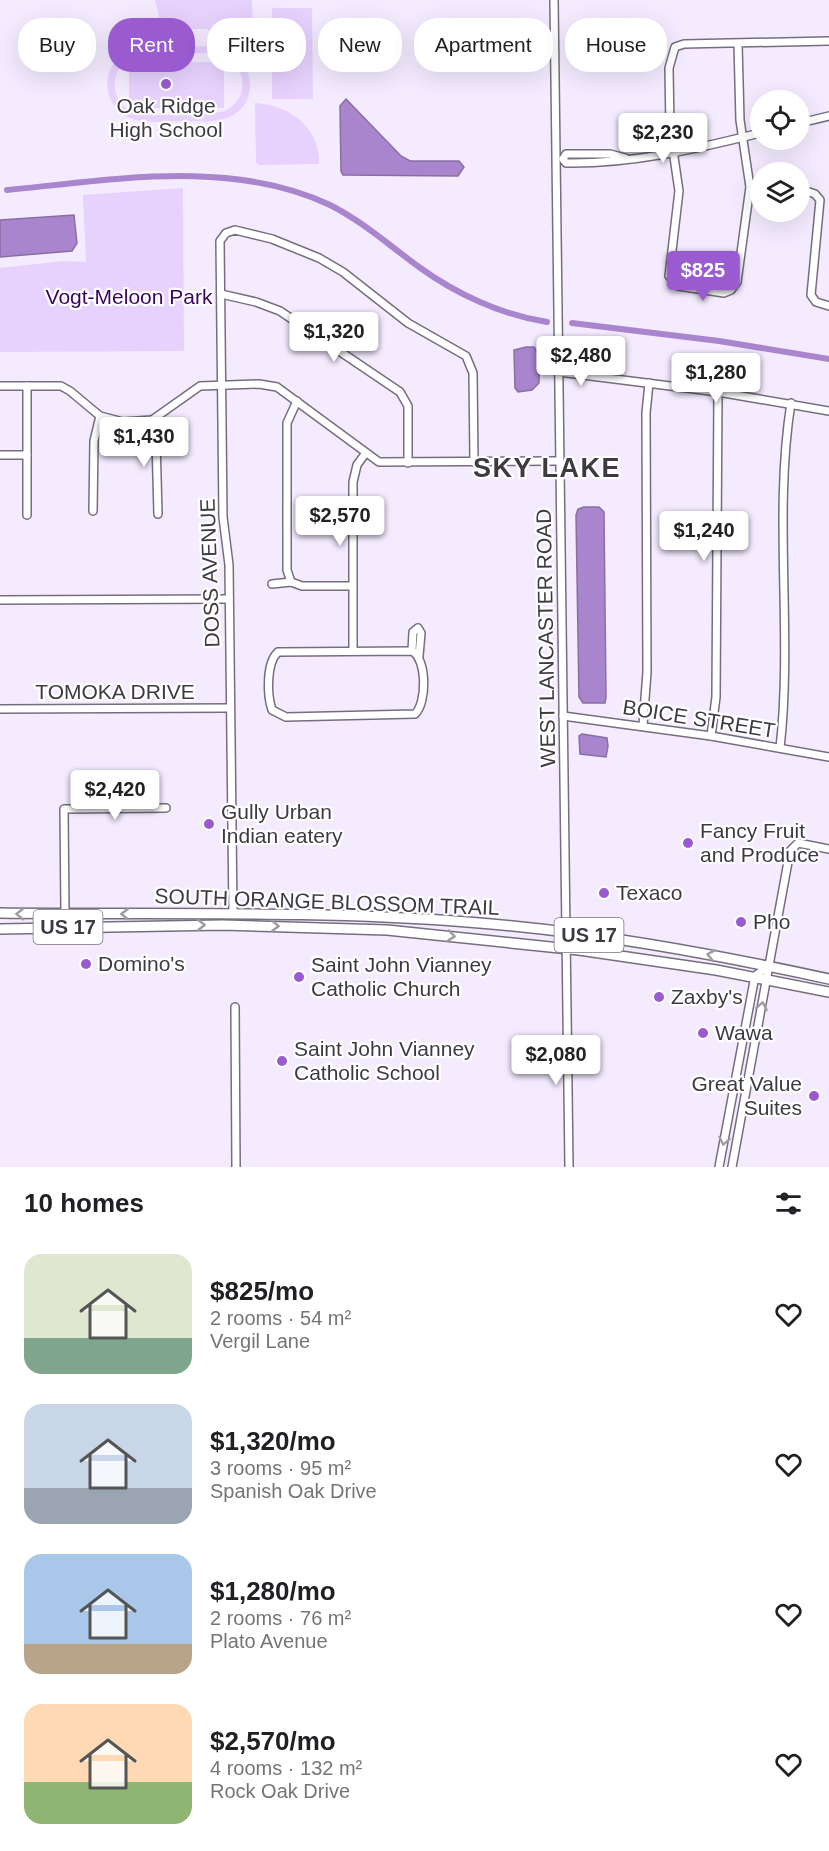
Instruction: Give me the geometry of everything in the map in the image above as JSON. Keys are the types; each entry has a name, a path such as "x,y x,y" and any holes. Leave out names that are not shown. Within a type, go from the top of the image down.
{"main road":[{"name":"SOUTH ORANGE BLOSSOM TRAIL","path":"0,913 341,916 468,922 567,932 668,946 829,979"},
{"path":"223,925 233,914"},
{"path":"327,927 330,922 341,916"},
{"name":"SOUTH ORANGE BLOSSOM TRAIL","path":"0,929 223,925 327,927 410,932 567,948 755,976 829,992"}],"street":[{"name":"WEST LANCASTER ROAD","path":"554,0 560,159 559,372 569,1167"},
{"path":"738,44 742,138 750,187 737,282 731,290 724,293 678,286 669,276 679,191 670,130 671,53 675,47 684,44 829,41"},
{"path":"810,121 829,116"},
{"path":"560,159 566,163 611,163 674,154 750,136"},
{"path":"810,192 820,200 811,295 816,302 829,306"},
{"name":"DOSS AVENUE","path":"233,914 229,565 222,517 220,241 226,233 235,230 272,239 319,258 343,272 408,323 456,348 466,356 473,373 474,462"},
{"path":"221,294 256,302 280,311 399,392 408,406 408,463"},
{"path":"559,372 649,382 791,403 829,411"},
{"path":"643,725 647,672 646,412 649,382"},
{"path":"0,386 61,386 100,416 123,422 152,420 200,386 259,384 277,387 365,454 379,462 560,461"},
{"path":"27,386 27,515"},
{"path":"711,736 716,697 718,392"},
{"path":"291,582 288,570 286,423 297,401"},
{"path":"780,748 786,687 785,481 791,403"},
{"path":"93,511 94,441 100,416"},
{"path":"152,420 156,440 158,514"},
{"path":"353,651 353,482 357,465 365,454"},
{"path":"0,455 27,455"},
{"path":"272,584 291,582 302,586 352,586"},
{"path":"0,600 229,599"},
{"path":"353,651 415,653 422,681 422,704 415,714 278,715 270,703 270,664 278,652 353,651"},
{"name":"TOMOKA DRIVE","path":"0,709 230,708"},
{"name":"BOICE STREET","path":"563,716 643,725 829,757"},
{"path":"65,914 64,809 166,808"},
{"path":"732,1167 790,851 798,843 829,849"},
{"path":"719,1167 755,976 768,966"},
{"path":"235,1007 236,1167"}],"green space":[{"path":"155,0 252,0 253,18 207,18 207,29 195,29 195,18 159,18"},
{"path":"272,8 312,8 313,99 272,99 272,72 306,72 306,18 272,18"},
{"path":"207,46 207,53 195,52 195,47"},
{"path":"195,62 207,62 207,72 224,72 224,108 129,108 129,72 195,72"},
{"path":"109,72 118,72 115,91 125,107 133,112 150,115 206,114 225,111 240,97 242,79 240,72 248,72 250,89 243,106 237,113 227,118 217,121 154,122 125,116 117,109 107,87"},
{"path":"255,103 279,108 300,120 314,139 319,164 259,165 256,162"},
{"name":"Vogt-Meloon Park","path":"183,188 184,351 0,352 0,268 64,261 86,262 83,195"}],"shaded area":[{"path":"346,99 401,156 410,161 459,161 464,167 458,176 343,175 341,171 340,106"},
{"path":"74,215 77,243 72,251 0,257 0,220"},
{"path":"534,347 539,355 539,383 532,390 518,392 515,388 514,350"},
{"path":"599,507 604,512 605,703 583,703 579,697 576,515 578,509"},
{"path":"582,734 607,738 606,757 580,754 579,736"}],"waterway":[{"path":"7,190 171,176 252,181 292,190 342,211 448,286 496,309 547,322"},
{"path":"572,323 719,341 829,359"}],"place":[{"name":"Oak Ridge High School","path":"166,84"},
{"name":"Gully Urban Indian eatery","path":"209,824"},
{"name":"Fancy Fruit and Produce","path":"688,843"},
{"name":"Texaco","path":"604,893"},
{"name":"Pho","path":"741,922"},
{"name":"Domino's","path":"86,964"},
{"name":"Saint John Vianney Catholic Church","path":"299,977"},
{"name":"Zaxby's","path":"659,997"},
{"name":"Wawa","path":"703,1033"},
{"name":"Saint John Vianney Catholic School","path":"282,1061"},
{"name":"Great Value Suites","path":"814,1096"}],"district":[{"name":"SKY LAKE","path":"547,468"}]}
